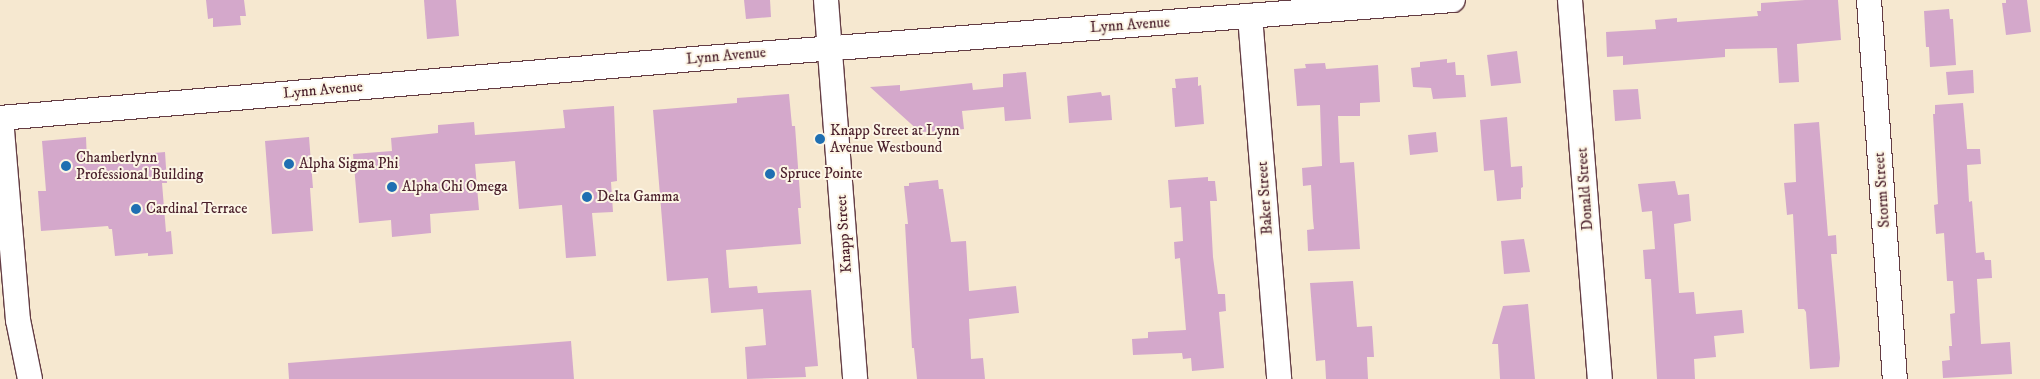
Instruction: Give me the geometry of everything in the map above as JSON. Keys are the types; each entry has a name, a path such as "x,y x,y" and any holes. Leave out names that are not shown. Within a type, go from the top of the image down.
{"street":[{"name":"Knapp Street","path":"826,0 855,379"},
{"name":"Lynn Avenue","path":"1,118 830,48 1453,0"},
{"name":"Donald Street","path":"1570,0 1600,379"},
{"name":"Storm Street","path":"1869,0 1896,379"},
{"name":"Baker Street","path":"1250,16 1278,379"},
{"path":"1,118 18,320 30,379"}],"building":[{"path":"206,0 244,0 246,16 240,16 241,25 213,27 213,18 208,19"},
{"path":"424,0 456,0 459,36 427,39"},
{"path":"744,0 770,0 771,17 746,19"},
{"path":"1838,0 1841,40 1797,44 1799,82 1779,83 1777,48 1725,49 1725,57 1623,65 1623,56 1607,57 1606,32 1656,29 1655,20 1677,18 1677,22 1758,16 1757,11 1761,11 1761,3"},
{"path":"2006,0 2027,0 2031,32 2006,35 2002,3 2006,3"},
{"path":"1949,9 1950,19 1953,19 1956,65 1930,67 1929,47 1926,47 1924,11"},
{"path":"1517,51 1521,83 1491,86 1487,55"},
{"path":"1447,59 1447,63 1455,62 1456,75 1464,75 1466,97 1433,99 1431,88 1413,87 1411,68 1420,67 1420,62"},
{"path":"1325,63 1326,69 1378,65 1380,102 1360,103 1360,116 1338,116 1340,163 1354,162 1360,249 1308,251 1307,230 1314,229 1311,185 1303,186 1302,168 1322,166 1320,105 1297,106 1294,69 1306,68 1305,64"},
{"path":"1973,70 1974,93 1948,95 1946,72"},
{"path":"1026,72 1031,119 1005,121 1004,107 962,111 964,129 948,131 920,132 870,87 900,85 900,91 972,83 973,90 1003,87 1003,74"},
{"path":"1198,77 1198,86 1201,85 1204,124 1175,127 1172,88 1176,88 1175,79"},
{"path":"1638,89 1641,119 1615,121 1613,90"},
{"path":"1101,92 1102,96 1110,95 1112,120 1069,123 1067,96"},
{"path":"789,94 792,126 795,126 801,208 798,208 801,244 726,250 729,288 757,286 758,293 811,290 818,366 805,367 806,377 747,379 745,347 766,345 763,309 711,313 708,278 667,281 653,110 737,103 737,98"},
{"path":"1963,103 1967,149 1980,149 1981,164 1967,165 1969,202 1972,201 1976,253 1984,252 1985,260 1991,260 1992,278 1977,279 1981,344 2010,342 2012,374 1943,378 1942,361 1950,360 1949,346 1952,346 1950,314 1955,313 1953,281 1947,281 1944,233 1936,234 1934,205 1938,204 1933,114 1935,114 1935,105"},
{"path":"614,106 617,181 611,182 613,212 592,213 596,256 566,258 562,205 519,209 515,161 475,164 479,210 430,214 431,233 392,237 391,220 359,223 353,154 392,151 391,138 438,133 438,125 474,122 475,135 565,128 563,110"},
{"path":"1507,117 1511,167 1522,166 1523,187 1521,188 1521,199 1497,201 1494,170 1484,171 1480,120"},
{"path":"1819,122 1828,236 1836,235 1837,254 1831,254 1840,358 1839,367 1810,369 1806,312 1804,309 1798,309 1793,214 1787,215 1784,183 1796,182 1794,124"},
{"path":"1436,132 1438,152 1410,155 1408,135"},
{"path":"86,137 87,161 133,158 133,155 165,152 167,183 162,183 166,232 171,231 173,254 148,256 148,253 115,256 112,229 109,229 108,226 41,231 38,191 46,191 42,141"},
{"name":"Alpha Sigma Phi","path":"309,137 313,188 310,188 313,231 272,234 265,141"},
{"path":"1208,177 1208,181 1215,181 1217,201 1210,201 1213,257 1218,294 1225,294 1226,311 1219,312 1224,368 1192,371 1191,358 1183,359 1182,353 1133,355 1132,339 1148,338 1148,332 1186,330 1180,258 1175,259 1174,242 1183,241 1181,207 1170,208 1168,180"},
{"path":"938,180 939,189 943,189 951,242 966,241 969,291 1016,286 1019,313 969,319 971,359 983,358 985,379 917,379 914,348 912,348 905,224 908,224 904,186 909,186 909,183"},
{"path":"1675,181 1678,195 1689,194 1691,221 1674,224 1679,293 1694,292 1696,314 1742,310 1744,333 1714,336 1716,357 1694,359 1695,379 1657,379 1651,279 1645,279 1643,250 1655,249 1652,211 1642,212 1638,184"},
{"path":"1524,239 1530,272 1504,274 1501,241"},
{"path":"1353,281 1357,327 1372,326 1374,357 1367,357 1368,379 1326,379 1325,360 1316,361 1310,283"},
{"path":"1528,304 1535,379 1500,379 1498,344 1492,344 1503,306"},
{"path":"571,341 574,379 289,379 288,363"}],"place":[{"name":"Knapp Street at Lynn Avenue Westbound","path":"820,139"},
{"name":"Alpha Sigma Phi","path":"289,164"},
{"name":"Chamberlynn Professional Building","path":"66,166"},
{"name":"Spruce Pointe","path":"770,174"},
{"name":"Alpha Chi Omega","path":"392,187"},
{"name":"Delta Gamma","path":"587,197"},
{"name":"Cardinal Terrace","path":"136,209"}]}
